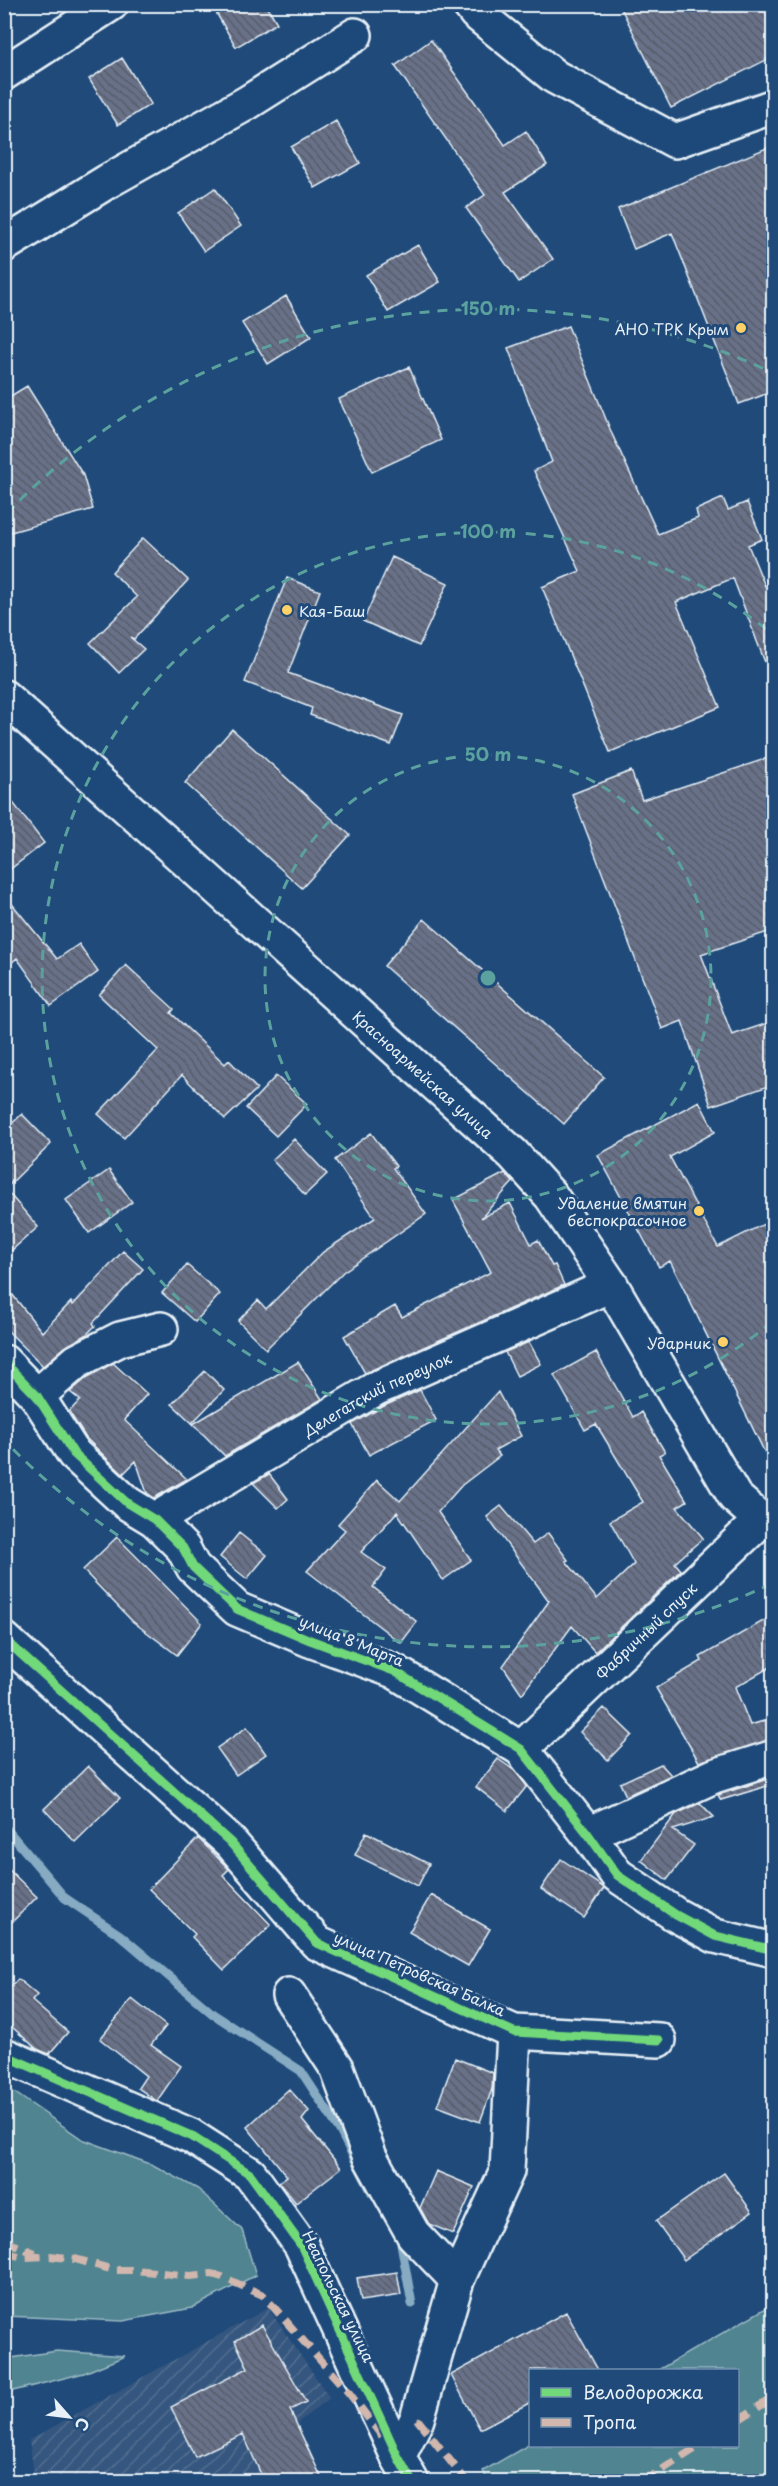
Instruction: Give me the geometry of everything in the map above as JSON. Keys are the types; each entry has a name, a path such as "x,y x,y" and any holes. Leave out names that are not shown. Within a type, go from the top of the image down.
{"street":[{"path":"4,73 111,4"},
{"path":"470,4 476,13 555,77 675,141 774,106"},
{"path":"4,245 108,181 247,103 355,35"},
{"name":"Красноармейская улица","path":"4,697 513,1154 551,1196 611,1285 735,1497 767,1522"},
{"name":"Делегатский переулок","path":"155,1520 375,1389 611,1285"},
{"path":"37,1396 76,1361 120,1340 161,1329"},
{"name":"улица 8 Марта","path":"4,1362 37,1396 74,1454 127,1503 155,1520 183,1548 193,1567 237,1609 310,1640 394,1671 521,1749 617,1875 676,1915 715,1936 774,1950"},
{"name":"Фабричный спуск","path":"521,1749 767,1522"},
{"name":"улица Петровская Балка","path":"4,1639 230,1842 317,1943 514,2032 659,2040"},
{"path":"588,1834 714,1776 774,1757"},
{"path":"289,1995 338,2068 370,2157 413,2234 457,2280"},
{"path":"405,2469 457,2280 507,2170 514,2032"},
{"name":"Неапольская улица","path":"4,2055 191,2136 250,2174 301,2245 405,2469"}],"shaded area":[{"path":"268,2308 330,2398 296,2424 323,2481 35,2481 29,2440"}],"green space":[{"path":"5,2086 82,2139 153,2165 198,2189 242,2230 256,2275 192,2308 123,2321 5,2316"},
{"path":"773,2304 773,2481 488,2481 483,2471 529,2445 529,2447 739,2447 739,2369 660,2369"},
{"path":"57,2351 125,2356 84,2373 5,2393 5,2359"}],"building":[{"path":"211,4 266,4 277,23 236,47"},
{"path":"619,4 774,4 774,56 671,108"},
{"path":"431,40 505,145 526,131 547,165 505,192 553,259 519,282 466,208 485,195 395,66"},
{"path":"122,58 151,104 118,125 89,79"},
{"path":"336,121 360,163 315,188 291,147"},
{"path":"774,145 774,391 739,404 672,233 634,249 618,209"},
{"path":"215,188 241,226 204,251 178,213"},
{"path":"418,245 440,282 388,312 366,275"},
{"path":"286,296 311,337 268,364 242,323"},
{"path":"568,326 612,434 658,534 698,518 696,510 723,498 728,510 747,502 762,539 748,545 765,586 774,582 774,677 771,678 733,578 676,602 720,707 610,752 542,587 580,571 534,471 552,462 508,348"},
{"path":"409,367 441,440 372,472 339,399"},
{"path":"27,386 83,475 93,509 4,534 4,400"},
{"path":"143,538 188,580 134,639 130,637 144,649 119,673 90,643 137,597 112,572"},
{"path":"392,557 448,583 419,646 363,621"},
{"path":"287,578 320,591 288,673 403,715 391,745 310,715 312,708 245,682"},
{"path":"232,729 350,835 302,888 185,783"},
{"path":"774,756 774,930 701,954 732,1035 774,1021 774,1084 711,1106 682,1021 662,1029 572,794 631,771 642,800"},
{"path":"4,791 44,843 4,874"},
{"path":"4,894 57,959 79,944 98,972 51,1006 17,958 4,969"},
{"path":"424,919 604,1077 564,1124 384,966"},
{"path":"126,965 174,1009 171,1013 225,1064 229,1060 257,1089 225,1119 182,1075 124,1138 98,1114 158,1050 99,995"},
{"path":"276,1076 307,1104 276,1136 246,1108"},
{"path":"699,1101 715,1132 670,1157 718,1247 774,1219 774,1471 670,1261 659,1267 598,1155"},
{"path":"22,1114 51,1144 5,1189 38,1227 4,1257 4,1131"},
{"path":"371,1133 396,1166 393,1168 426,1214 343,1272 266,1349 238,1321 258,1300 266,1309 323,1252 375,1218 335,1160"},
{"path":"294,1139 327,1174 305,1195 272,1160"},
{"path":"109,1170 132,1202 89,1233 66,1200"},
{"path":"505,1173 513,1182 481,1218 510,1203 531,1244 538,1240 552,1266 555,1265 564,1285 365,1373 344,1336 395,1306 402,1317 491,1272 453,1200"},
{"path":"123,1251 143,1269 93,1323 95,1326 86,1335 65,1347 43,1366 4,1327 4,1284 42,1332 71,1302 73,1305"},
{"path":"187,1265 220,1294 195,1322 162,1293"},
{"path":"529,1342 541,1364 517,1376 505,1352"},
{"path":"596,1352 633,1417 641,1412 665,1452 659,1455 687,1501 677,1507 703,1538 675,1563 681,1570 595,1652 572,1626 522,1694 503,1666 549,1601 487,1517 501,1506 533,1544 548,1533 568,1560 566,1561 597,1599 634,1564 610,1521 643,1502 596,1424 585,1430 554,1375"},
{"path":"298,1362 322,1399 225,1456 193,1424"},
{"path":"113,1363 147,1394 124,1420 187,1479 154,1498 147,1493 136,1461 123,1474 86,1438 69,1412 80,1400 70,1392 88,1377"},
{"path":"205,1371 224,1390 192,1423 172,1404"},
{"path":"420,1390 436,1420 369,1455 352,1424"},
{"path":"498,1392 521,1436 495,1450 500,1456 462,1485 438,1512 471,1560 443,1580 397,1512 361,1552 386,1570 373,1587 417,1622 401,1643 307,1571 345,1530 338,1524 377,1480 400,1501"},
{"path":"269,1474 288,1499 278,1508 253,1483"},
{"path":"239,1533 267,1555 247,1579 220,1557"},
{"path":"117,1537 202,1623 177,1655 132,1621 83,1570"},
{"path":"774,1615 774,1665 735,1687 750,1725 774,1718 774,1739 699,1762 656,1688 702,1661 700,1657"},
{"path":"604,1708 632,1735 608,1760 580,1732"},
{"path":"247,1727 266,1754 236,1775 217,1748"},
{"path":"498,1759 515,1771 527,1786 507,1811 476,1787"},
{"path":"661,1764 671,1775 626,1796 620,1783"},
{"path":"88,1766 120,1798 75,1842 44,1809"},
{"path":"774,1777 774,1784 721,1800 718,1795"},
{"path":"700,1803 714,1817 673,1830 694,1845 667,1880 641,1860 676,1814"},
{"path":"366,1832 429,1864 418,1886 355,1855"},
{"path":"198,1838 229,1869 223,1875 271,1925 224,1970 192,1937 195,1934 149,1889"},
{"path":"561,1859 604,1888 584,1918 541,1889"},
{"path":"4,1865 37,1897 4,1930"},
{"path":"431,1895 490,1929 468,1966 409,1932"},
{"path":"18,1979 37,1995 32,2001 68,2032 49,2054 37,2049 4,2020 4,1994"},
{"path":"132,1999 166,2026 151,2045 181,2066 157,2101 138,2088 146,2076 100,2039"},
{"path":"455,2058 493,2073 492,2089 480,2122 437,2106"},
{"path":"289,2089 309,2111 302,2120 341,2168 296,2203 279,2182 287,2176 247,2127"},
{"path":"436,2171 474,2187 453,2234 429,2224 420,2208"},
{"path":"724,2173 752,2212 684,2260 656,2221"},
{"path":"397,2272 401,2295 361,2301 357,2278"},
{"path":"566,2312 597,2369 529,2369 529,2403 480,2429 451,2375"},
{"path":"262,2325 306,2402 290,2410 323,2481 264,2481 243,2434 195,2457 171,2407 248,2368 235,2341"}],"waterway":[{"path":"4,1826 65,1898 120,1935 213,2014 301,2071 339,2129 372,2193"},
{"path":"400,2238 412,2304"}],"marked path":[{"path":"4,2241 35,2253"},
{"path":"4,2253 25,2257 50,2256 75,2259 114,2270 190,2276 212,2274 263,2295 349,2393 382,2436"},
{"path":"739,2419 774,2397"},
{"path":"417,2419 467,2482"},
{"path":"643,2482 697,2447"}],"cycle path":[{"path":"4,1362 37,1396 74,1454 127,1503 155,1520 183,1548 193,1567 237,1609 310,1640 394,1671 521,1749 617,1875 676,1915 715,1936 774,1950"},
{"path":"4,1639 230,1842 317,1943 514,2032 659,2040"},
{"path":"4,2055 191,2136 250,2174 301,2245 398,2457 412,2482"}],"place":[{"name":"АНО ТРК Крым","path":"741,328"},
{"name":"Кая-Баш","path":"287,610"},
{"name":"Удаление вмятин беспокрасочное","path":"699,1211"},
{"name":"Ударник","path":"723,1342"}]}
